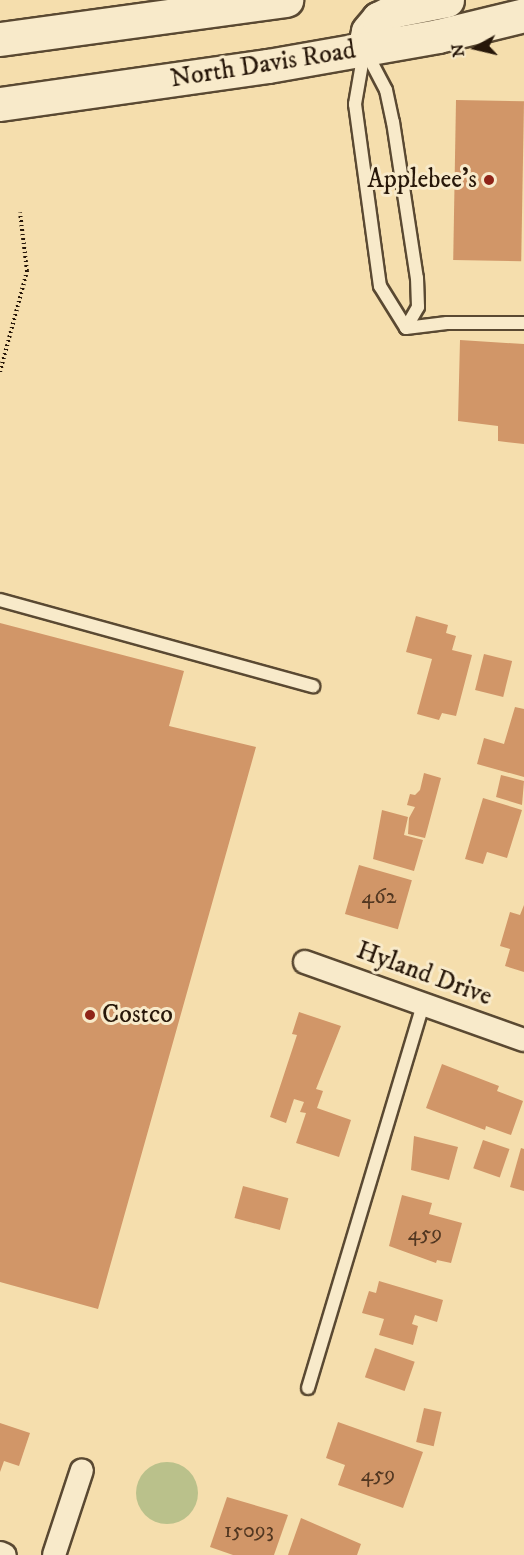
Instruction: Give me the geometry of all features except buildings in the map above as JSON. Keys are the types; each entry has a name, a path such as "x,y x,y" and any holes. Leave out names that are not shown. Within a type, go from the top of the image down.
{"main road":[{"path":"0,39 286,0"},
{"path":"364,49 368,31 378,19 396,10 447,0"},
{"name":"North Davis Road","path":"0,104 364,49 524,15"}],"street":[{"name":"Hyland Drive","path":"305,962 524,1040"},
{"path":"54,1555 82,1470"},
{"path":"0,1553 5,1555"}],"lane":[{"path":"364,49 386,90 414,256 418,307 406,328"},
{"path":"364,49 355,104 380,286 406,328"},
{"path":"406,328 447,323 524,323"},
{"path":"0,600 313,686"},
{"path":"308,1388 423,1004"}],"path":[{"path":"0,372 27,271 20,212"}],"green space":[{"path":"167,1462 189,1471 198,1493 189,1515 167,1524 145,1515 136,1493 145,1471"}],"place":[{"name":"Applebee's","path":"489,180"},
{"name":"Costco","path":"90,1015"}]}
